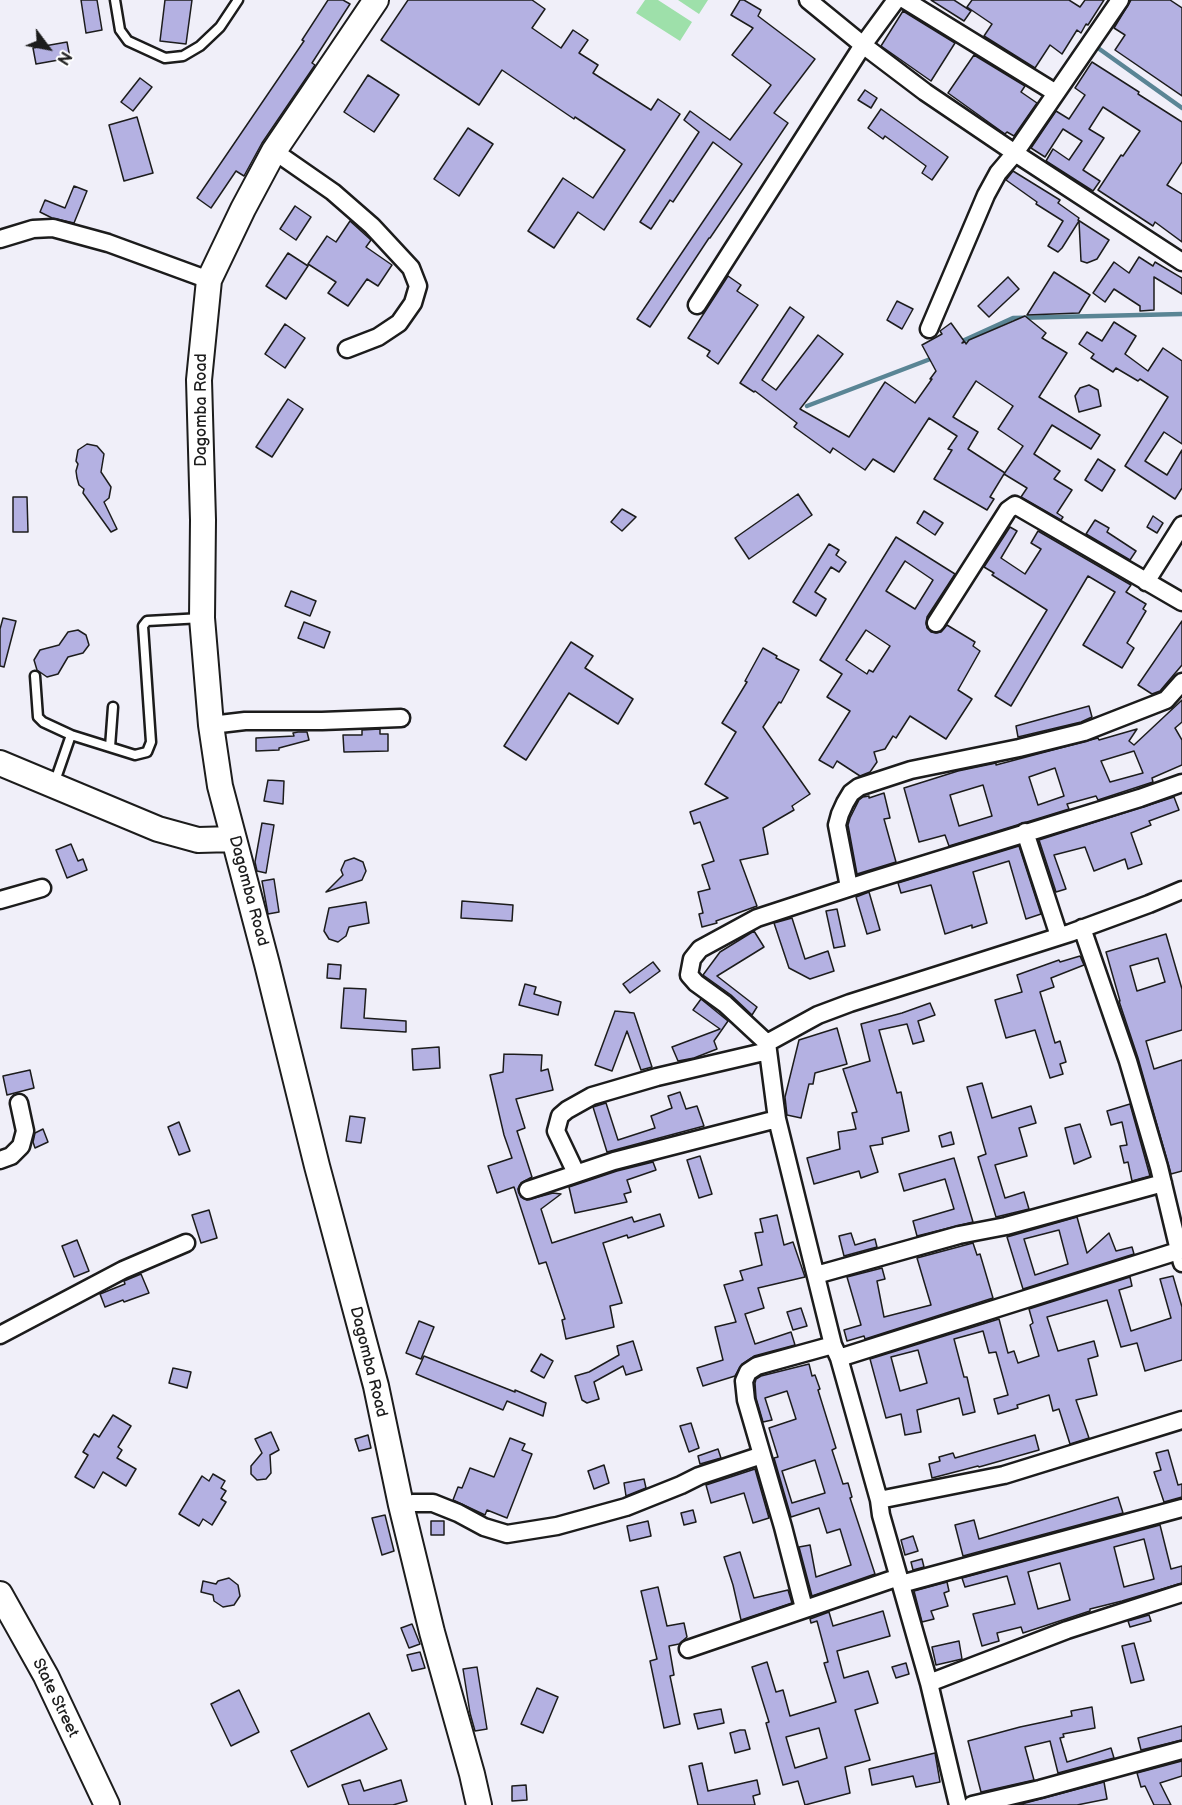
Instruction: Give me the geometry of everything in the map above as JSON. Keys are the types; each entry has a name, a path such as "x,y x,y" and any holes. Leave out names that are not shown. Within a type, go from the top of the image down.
{"street":[{"path":"808,0 925,92 1182,262"},
{"path":"697,305 863,45 896,0"},
{"path":"905,0 1056,93"},
{"path":"929,329 986,195 998,173 1015,153 1120,0"},
{"name":"Dagomba Road","path":"372,1 274,151 209,280 199,380 203,520 202,618 211,725 220,786 376,1386 401,1505 432,1632 479,1805"},
{"path":"274,151 333,192 372,226 411,268 418,286 413,303 399,323 378,337 347,349"},
{"path":"0,239 33,229 53,228 108,243 209,280"},
{"path":"936,622 1008,510 1015,505 1182,602"},
{"path":"1146,582 1182,525"},
{"path":"849,887 837,825 845,803 851,793 859,787 911,770 1084,732 1166,700 1182,682"},
{"path":"211,725 401,718"},
{"path":"0,763 158,829 198,840 234,839"},
{"path":"958,1805 929,1683 816,1275 777,1119 768,1047 725,1004 696,983 689,975 689,968 692,959 700,949 757,918 1182,783"},
{"path":"1025,832 1059,936"},
{"path":"0,900 42,888"},
{"path":"576,1173 556,1131 560,1116 591,1096 768,1047 818,1015 1059,936 1182,890"},
{"path":"804,1608 744,1387 748,1372 757,1366 836,1352 1180,1257 1163,1183 1128,1061 1082,928"},
{"path":"0,1160 11,1156 21,1146 25,1131 19,1103"},
{"path":"528,1190 614,1161 777,1119"},
{"path":"816,1275 959,1235 1006,1226 1163,1183"},
{"path":"0,1335 123,1270 186,1243"},
{"path":"879,1500 1004,1475 1182,1420"},
{"path":"401,1505 433,1503 484,1527 507,1534 556,1526 626,1507 699,1476 762,1455"},
{"path":"688,1649 804,1608 1182,1508"},
{"path":"929,1683 1067,1630 1182,1593"},
{"name":"State Street","path":"0,1594 46,1676 107,1805"},
{"path":"972,1805 1182,1750"}],"lane":[{"path":"115,0 120,30 128,41 165,58 183,56 200,46 220,27 238,0"},
{"path":"35,676 38,717 43,722 71,735 135,755 147,752 151,742 143,626 147,621 202,618"},
{"path":"110,747 113,707"},
{"path":"53,785 71,735"}],"green space":[{"path":"645,0 658,0 692,22 680,41 636,13"},
{"path":"678,0 708,0 699,14"}],"building":[{"path":"81,0 97,0 102,30 86,33"},
{"path":"165,0 192,0 186,44 160,41"},
{"path":"328,0 343,0 350,4 312,63 315,65 262,143 244,176 236,171 211,208 197,198 304,41 302,40"},
{"path":"408,0 532,0 545,9 532,28 561,48 573,30 588,40 579,53 598,65 593,73 651,110 658,99 680,114 604,230 578,212 554,248 528,231 563,178 593,198 625,150 575,117 574,119 502,70 479,105 381,40"},
{"path":"740,0 761,10 758,16 815,59 774,113 788,123 650,327 637,319 742,164 713,142 673,202 670,200 651,229 640,222 699,132 684,120 690,111 730,140 771,85 732,55 753,28 731,15"},
{"path":"931,0 954,0 971,11 964,21"},
{"path":"972,0 1069,0 1080,7 1085,0 1104,0 1081,33 1077,30 1062,54 1050,45 1035,68 984,36 992,24 967,7"},
{"path":"1131,0 1170,0 1182,8 1182,96 1115,50 1125,35 1114,28"},
{"path":"903,11 955,43 931,81 881,46"},
{"path":"67,42 70,58 36,64 33,48"},
{"path":"974,55 1025,86 1021,92 1037,103 1014,136 1007,132 1005,134 948,93"},
{"path":"1092,62 1182,122 1182,162 1167,185 1182,194 1182,242 1155,222 1153,226 1098,190 1140,131 1103,107 1089,129 1104,138 1083,170 1100,181 1093,191 1046,161 1053,149 1069,160 1082,141 1063,129 1045,157 1031,148 1056,111 1069,119 1085,95 1075,88"},
{"path":"368,75 399,95 374,132 344,112"},
{"path":"140,78 152,87 133,111 121,102"},
{"path":"865,90 877,98 871,108 858,100"},
{"path":"881,109 948,157 932,180 922,173 926,166 885,136 883,139 868,128"},
{"path":"137,117 153,173 124,181 109,125"},
{"path":"468,128 493,144 459,196 434,179"},
{"path":"1013,171 1060,200 1058,203 1079,218 1078,220 1109,240 1097,259 1087,263 1081,261 1079,221 1058,252 1048,246 1063,221 1036,204 1037,202 1006,180"},
{"path":"74,186 87,191 74,223 52,218 40,212 45,200 65,208"},
{"path":"295,206 311,217 296,240 280,229"},
{"path":"350,221 371,240 366,247 392,265 378,286 367,279 348,306 328,293 336,282 308,264 327,236 336,242"},
{"path":"288,253 308,266 286,299 266,286"},
{"path":"1139,257 1153,266 1155,262 1182,278 1182,294 1154,277 1154,310 1140,311 1140,306 1114,289 1105,302 1093,293 1114,262 1129,273"},
{"path":"1054,272 1090,295 1079,313 1027,315"},
{"path":"728,276 741,285 737,291 758,305 718,364 707,356 710,351 688,338"},
{"path":"1008,277 1019,289 989,317 978,306"},
{"path":"897,301 913,309 902,329 887,320"},
{"path":"790,307 804,317 762,380 776,390 818,335 843,354 800,409 849,437 885,382 915,403 936,371 922,345 942,334 940,331 951,323 964,341 962,343 966,344 969,340 1025,316 1046,333 1042,338 1067,353 1039,397 1100,435 1091,449 1052,425 1034,454 1060,471 1054,479 1072,490 1057,513 1063,517 1061,520 1021,497 1027,488 1004,474 990,497 994,499 987,510 934,479 952,450 948,449 957,436 929,418 894,472 873,459 865,470 833,448 830,453 794,427 797,423 755,391 740,383","holes":["976,381 1013,406 998,429 1023,446 1005,473 968,449 978,432 953,417"]},
{"path":"1114,322 1136,336 1125,354 1148,371 1163,348 1182,361 1182,444 1164,432 1145,461 1167,475 1182,450 1182,488 1175,499 1125,466 1168,397 1140,379 1138,381 1116,368 1113,372 1091,358 1094,354 1079,344 1087,332 1102,341"},
{"path":"285,324 305,338 285,368 265,354"},
{"path":"1089,385 1098,390 1101,406 1079,412 1075,396 1080,388"},
{"path":"288,399 303,409 272,457 256,447"},
{"path":"87,444 97,446 104,454 101,472 111,487 109,498 104,502 117,529 111,532 83,493 84,489 79,485 77,478 78,450"},
{"path":"1098,459 1115,470 1102,491 1085,480"},
{"path":"798,494 812,515 749,559 735,538"},
{"path":"13,497 27,497 28,532 13,532"},
{"path":"622,509 636,517 622,531 611,522"},
{"path":"924,511 943,523 935,535 917,523"},
{"path":"1153,516 1163,523 1157,533 1147,527"},
{"path":"1095,520 1109,528 1107,532 1136,551 1130,560 1086,534"},
{"path":"1010,527 1017,531 1001,558 1025,574 1041,549 1031,543 1038,531 1131,585 1126,592 1146,604 1143,609 1146,611 1127,643 1134,648 1122,668 1083,645 1115,592 1088,576 1011,706 995,696 1047,610 992,575 994,573 984,567"},
{"path":"896,537 955,574 927,617 927,628 936,633 941,632 947,625 975,642 973,646 980,651 958,690 972,699 946,739 910,716 896,738 893,736 885,749 874,752 877,762 870,772 860,776 837,761 833,768 819,760 850,711 827,697 842,674 820,660","holes":["905,561 933,580 915,609 886,591","866,630 890,646 873,672 869,670 867,674 846,660"]},
{"path":"829,544 839,550 836,555 846,562 839,572 831,567 815,592 826,599 816,616 793,602"},
{"path":"291,591 316,601 310,616 285,606"},
{"path":"3,618 16,621 4,667 0,666 0,629"},
{"path":"1182,621 1182,665 1160,691 1152,694 1138,685"},
{"path":"304,622 330,632 324,648 298,638"},
{"path":"78,630 86,635 89,645 83,653 68,657 58,674 47,677 37,670 34,660 40,650 59,645 68,632"},
{"path":"571,642 593,656 585,668 633,699 618,724 569,693 526,760 504,746"},
{"path":"763,648 799,670 781,703 779,702 763,727 810,794 792,806 794,810 763,828 768,854 740,860 757,906 702,927 699,914 703,913 698,892 710,889 702,865 714,861 700,822 694,824 690,812 728,798 705,784 736,732 722,723 747,682 745,681"},
{"path":"1182,700 1182,722 1175,728 1182,740 1182,765 1152,778 1153,782 1098,800 1096,796 1067,804 1069,809 949,846 945,835 919,842 904,788 958,771 996,763 996,765 1137,729 1129,741 1134,745","holes":["1134,751 1143,773 1110,782 1101,761","1055,768 1064,796 1038,805 1029,777","983,785 992,816 959,826 950,795"]},
{"path":"1089,706 1092,717 1081,722 1018,737 1016,726"},
{"path":"380,729 380,734 388,734 388,751 344,752 343,735 362,735 362,730"},
{"path":"307,732 309,740 279,748 279,750 256,751 256,738 294,736 293,733"},
{"path":"268,780 284,781 283,804 264,801"},
{"path":"884,793 890,818 884,819 896,862 857,874 848,825 850,818 859,800 863,797 869,796 869,798"},
{"path":"1174,797 1179,810 1149,821 1151,825 1131,833 1142,864 1128,869 1125,859 1094,871 1085,847 1054,855 1066,889 1056,892 1039,840"},
{"path":"262,823 274,825 266,873 257,871 255,862"},
{"path":"71,844 78,861 83,859 87,870 67,878 56,850"},
{"path":"1019,846 1041,914 1026,919 1009,861 973,872 987,923 972,928 972,925 945,934 931,885 901,893 898,883"},
{"path":"354,858 363,862 366,871 362,880 326,892 343,875 341,870 345,861"},
{"path":"274,879 279,912 268,914 262,881"},
{"path":"869,892 880,930 867,934 856,897"},
{"path":"462,901 513,905 512,921 461,918"},
{"path":"366,902 369,923 349,927 346,936 338,942 329,939 324,931 329,908"},
{"path":"837,909 845,946 834,948 826,911"},
{"path":"792,918 805,959 828,951 834,971 810,979 789,968 774,923"},
{"path":"754,931 764,947 717,976 757,1007 752,1015 731,995 703,975 720,952"},
{"path":"1166,934 1182,989 1182,1030 1146,1041 1154,1069 1182,1060 1182,1171 1171,1174 1106,952","holes":["1158,958 1165,982 1137,991 1130,966"]},
{"path":"1080,956 1084,965 1051,978 1054,987 1040,992 1055,1043 1060,1041 1066,1062 1060,1064 1063,1074 1050,1078 1035,1030 1006,1038 995,1000 1022,992 1017,975 1059,960 1060,962"},
{"path":"653,962 660,971 630,993 623,984"},
{"path":"328,964 341,965 340,979 327,978"},
{"path":"525,984 536,987 534,994 561,1002 558,1015 519,1005"},
{"path":"344,988 366,989 364,1018 406,1021 406,1032 341,1028"},
{"path":"701,999 728,1021 714,1041 717,1049 694,1058 678,1061 672,1047 720,1029 693,1010"},
{"path":"930,1003 935,1015 918,1021 924,1041 913,1044 907,1024 879,1030 897,1093 901,1092 909,1131 882,1138 883,1144 870,1146 878,1172 861,1178 859,1171 814,1184 807,1158 840,1149 838,1132 856,1129 852,1113 857,1112 843,1069 870,1061 861,1024"},
{"path":"615,1011 634,1013 652,1067 641,1070 627,1031 612,1071 595,1065"},
{"path":"837,1028 847,1064 815,1073 813,1084 809,1084 801,1118 787,1115 785,1097 799,1040"},
{"path":"439,1047 440,1068 413,1070 412,1049"},
{"path":"504,1054 542,1055 541,1071 548,1069 553,1090 516,1099 525,1128 517,1131 532,1177 521,1183 518,1189 521,1197 527,1200 553,1193 561,1194 541,1209 552,1243 632,1217 634,1222 660,1214 664,1226 628,1238 627,1235 603,1243 622,1303 610,1306 614,1327 566,1339 562,1320 565,1319 546,1262 539,1264 514,1187 497,1193 488,1166 512,1158 504,1135 490,1075 503,1072"},
{"path":"30,1070 34,1088 7,1095 3,1076"},
{"path":"982,1083 992,1118 1031,1106 1036,1123 1019,1128 1027,1156 995,1165 1005,1198 1024,1192 1029,1209 996,1217 978,1157 986,1154 967,1087"},
{"path":"680,1092 686,1109 697,1106 704,1126 607,1152 593,1107 606,1103 618,1140 655,1128 651,1116 672,1108 668,1096"},
{"path":"1130,1104 1150,1176 1132,1181 1128,1162 1124,1163 1120,1146 1127,1145 1122,1122 1111,1125 1107,1111"},
{"path":"350,1116 365,1118 361,1143 346,1141"},
{"path":"179,1122 190,1151 179,1155 168,1127"},
{"path":"1080,1124 1091,1157 1074,1164 1065,1128"},
{"path":"43,1129 48,1142 35,1148 33,1142 35,1133"},
{"path":"951,1132 954,1144 942,1147 939,1136"},
{"path":"700,1156 712,1194 699,1198 687,1160"},
{"path":"954,1158 973,1222 917,1236 913,1221 954,1209 945,1179 904,1191 899,1174"},
{"path":"653,1162 656,1170 627,1180 631,1192 624,1194 627,1202 575,1213 569,1187"},
{"path":"209,1210 217,1238 201,1243 192,1215"},
{"path":"777,1215 784,1245 793,1242 805,1277 758,1288 764,1308 745,1314 755,1344 791,1332 795,1345 754,1356 742,1364 735,1376 703,1386 697,1368 723,1360 715,1327 736,1322 724,1285 743,1280 740,1271 762,1265 755,1233 763,1232 760,1219"},
{"path":"1077,1217 1087,1253 1109,1233 1116,1251 1132,1247 1134,1254 1023,1289 1007,1237","holes":["1059,1230 1068,1264 1035,1275 1024,1239"]},
{"path":"851,1233 855,1245 875,1239 877,1247 844,1256 839,1236"},
{"path":"77,1240 89,1271 74,1277 62,1246"},
{"path":"973,1243 977,1255 980,1254 993,1298 865,1339 864,1336 847,1341 844,1330 861,1325 847,1277 882,1268 885,1279 877,1281 884,1317 931,1305 917,1258"},
{"path":"141,1274 149,1293 105,1307 100,1294 125,1284 124,1281"},
{"path":"1173,1276 1182,1307 1182,1360 1145,1371 1137,1343 1121,1347 1107,1300 1047,1317 1058,1351 1094,1341 1098,1356 1088,1359 1097,1395 1076,1400 1089,1438 1070,1444 1059,1409 1053,1411 1049,1395 1017,1405 1018,1408 998,1414 994,1399 1008,1395 996,1352 989,1353 983,1331 954,1339 964,1377 967,1377 975,1412 963,1415 959,1398 917,1410 921,1432 905,1435 901,1414 886,1418 870,1359 999,1319 1008,1353 1014,1351 1018,1363 1039,1356 1030,1325 1033,1323 1029,1309 1130,1277 1132,1286 1119,1290 1131,1331 1171,1318 1160,1279","holes":["918,1350 927,1383 900,1391 891,1357"]},
{"path":"801,1308 807,1326 793,1330 787,1312"},
{"path":"419,1321 434,1327 421,1359 406,1353"},
{"path":"633,1341 642,1370 626,1375 623,1366 594,1382 599,1399 587,1403 582,1400 575,1376 589,1372 619,1355 617,1346"},
{"path":"541,1354 553,1361 544,1378 531,1371"},
{"path":"424,1356 546,1403 543,1416 507,1401 503,1410 416,1374"},
{"path":"809,1364 812,1376 815,1375 820,1389 818,1390 836,1448 832,1450 843,1484 848,1483 852,1497 850,1498 875,1574 812,1596 799,1547 810,1545 816,1577 851,1565 840,1529 827,1533 819,1508 791,1517 774,1458 778,1457 769,1428 796,1419 787,1391 765,1398 772,1420 763,1422 756,1398 755,1383 756,1379","holes":["815,1460 825,1493 792,1503 782,1471"]},
{"path":"173,1368 191,1372 187,1388 169,1383"},
{"path":"113,1415 131,1426 118,1447 122,1450 117,1458 136,1469 126,1486 103,1472 94,1488 75,1477 88,1455 83,1452 94,1434 99,1437"},
{"path":"691,1423 699,1448 689,1452 680,1426"},
{"path":"271,1432 279,1450 270,1455 271,1473 266,1479 257,1480 251,1474 251,1466 262,1453 255,1439"},
{"path":"368,1435 371,1448 359,1451 355,1439"},
{"path":"1035,1435 1039,1450 932,1478 929,1464 940,1461 939,1457 953,1453 955,1458"},
{"path":"510,1438 525,1444 522,1450 532,1454 507,1518 487,1510 485,1515 453,1500 458,1487 462,1488 470,1468 494,1477"},
{"path":"718,1449 721,1458 700,1464 698,1456"},
{"path":"1168,1450 1178,1485 1182,1484 1182,1497 1164,1502 1154,1472 1161,1470 1156,1453"},
{"path":"604,1465 609,1483 594,1489 588,1471"},
{"path":"755,1469 769,1518 753,1523 744,1493 711,1503 706,1485"},
{"path":"213,1474 225,1481 221,1488 226,1491 221,1499 226,1502 212,1525 203,1519 199,1526 179,1514 202,1476 209,1481"},
{"path":"644,1479 646,1488 626,1496 624,1483"},
{"path":"1118,1497 1123,1513 963,1556 955,1525 974,1520 979,1539"},
{"path":"693,1510 696,1522 684,1525 681,1513"},
{"path":"385,1515 394,1551 382,1555 372,1518"},
{"path":"431,1521 444,1521 444,1535 431,1535"},
{"path":"648,1521 651,1536 630,1541 627,1526"},
{"path":"1160,1525 1171,1569 1182,1566 1182,1583 1090,1609 1090,1611 1023,1633 1021,1627 997,1633 999,1641 982,1646 973,1614 1015,1604 1007,1576 965,1587 962,1578","holes":["1144,1539 1154,1579 1124,1587 1114,1547","1060,1563 1070,1600 1038,1609 1028,1572"]},
{"path":"913,1536 918,1551 905,1555 901,1540"},
{"path":"740,1552 754,1598 788,1590 792,1603 741,1620 724,1557"},
{"path":"922,1559 924,1567 913,1570 911,1562"},
{"path":"229,1578 238,1585 240,1596 234,1605 223,1607 214,1601 213,1595 201,1592 203,1581 216,1584 218,1581"},
{"path":"947,1582 949,1591 944,1593 948,1606 931,1611 934,1619 922,1622 914,1591"},
{"path":"658,1587 667,1626 684,1623 687,1637 679,1644 669,1646 674,1675 670,1676 680,1724 664,1728 650,1661 657,1659 641,1591"},
{"path":"883,1611 890,1636 837,1651 844,1678 868,1671 878,1703 855,1710 870,1760 845,1767 850,1793 805,1805 798,1781 783,1785 766,1723 769,1722 752,1667 767,1662 776,1692 783,1690 790,1716 836,1702 824,1663 828,1662 817,1621 811,1623 810,1619 829,1612 833,1626","holes":["819,1728 827,1758 795,1768 786,1737"]},
{"path":"1149,1615 1151,1621 1130,1627 1128,1621"},
{"path":"412,1624 420,1644 409,1648 401,1628"},
{"path":"959,1641 962,1659 936,1665 932,1647"},
{"path":"1134,1643 1144,1680 1131,1683 1122,1646"},
{"path":"420,1652 425,1668 412,1671 407,1655"},
{"path":"906,1663 909,1674 896,1678 892,1667"},
{"path":"477,1667 487,1729 475,1731 463,1669"},
{"path":"537,1688 558,1697 543,1733 521,1724"},
{"path":"239,1690 259,1732 231,1746 211,1704"},
{"path":"1092,1707 1095,1728 1063,1734 1064,1737 1060,1738 1067,1762 1111,1748 1114,1758 1058,1773 1050,1741 1025,1747 1034,1780 981,1792 968,1741 1072,1716 1071,1711"},
{"path":"721,1709 724,1723 698,1729 694,1714"},
{"path":"369,1713 387,1749 308,1787 291,1751"},
{"path":"1182,1726 1182,1740 1141,1750 1138,1738"},
{"path":"745,1730 750,1749 735,1753 730,1733"},
{"path":"935,1753 940,1782 916,1787 913,1776 872,1785 869,1769"},
{"path":"1182,1761 1182,1776 1160,1783 1171,1805 1154,1805 1145,1786 1141,1787 1137,1773"},
{"path":"702,1763 708,1791 757,1780 760,1794 753,1796 755,1805 698,1805 689,1766"},
{"path":"360,1780 364,1791 401,1780 407,1801 393,1805 349,1805 342,1785"},
{"path":"1104,1782 1107,1799 1077,1805 1018,1805"},
{"path":"526,1785 527,1800 512,1801 512,1786"}],"waterway":[{"path":"1098,48 1182,108"},
{"path":"958,343 1013,318 1182,314"},
{"path":"807,406 933,358"}]}
